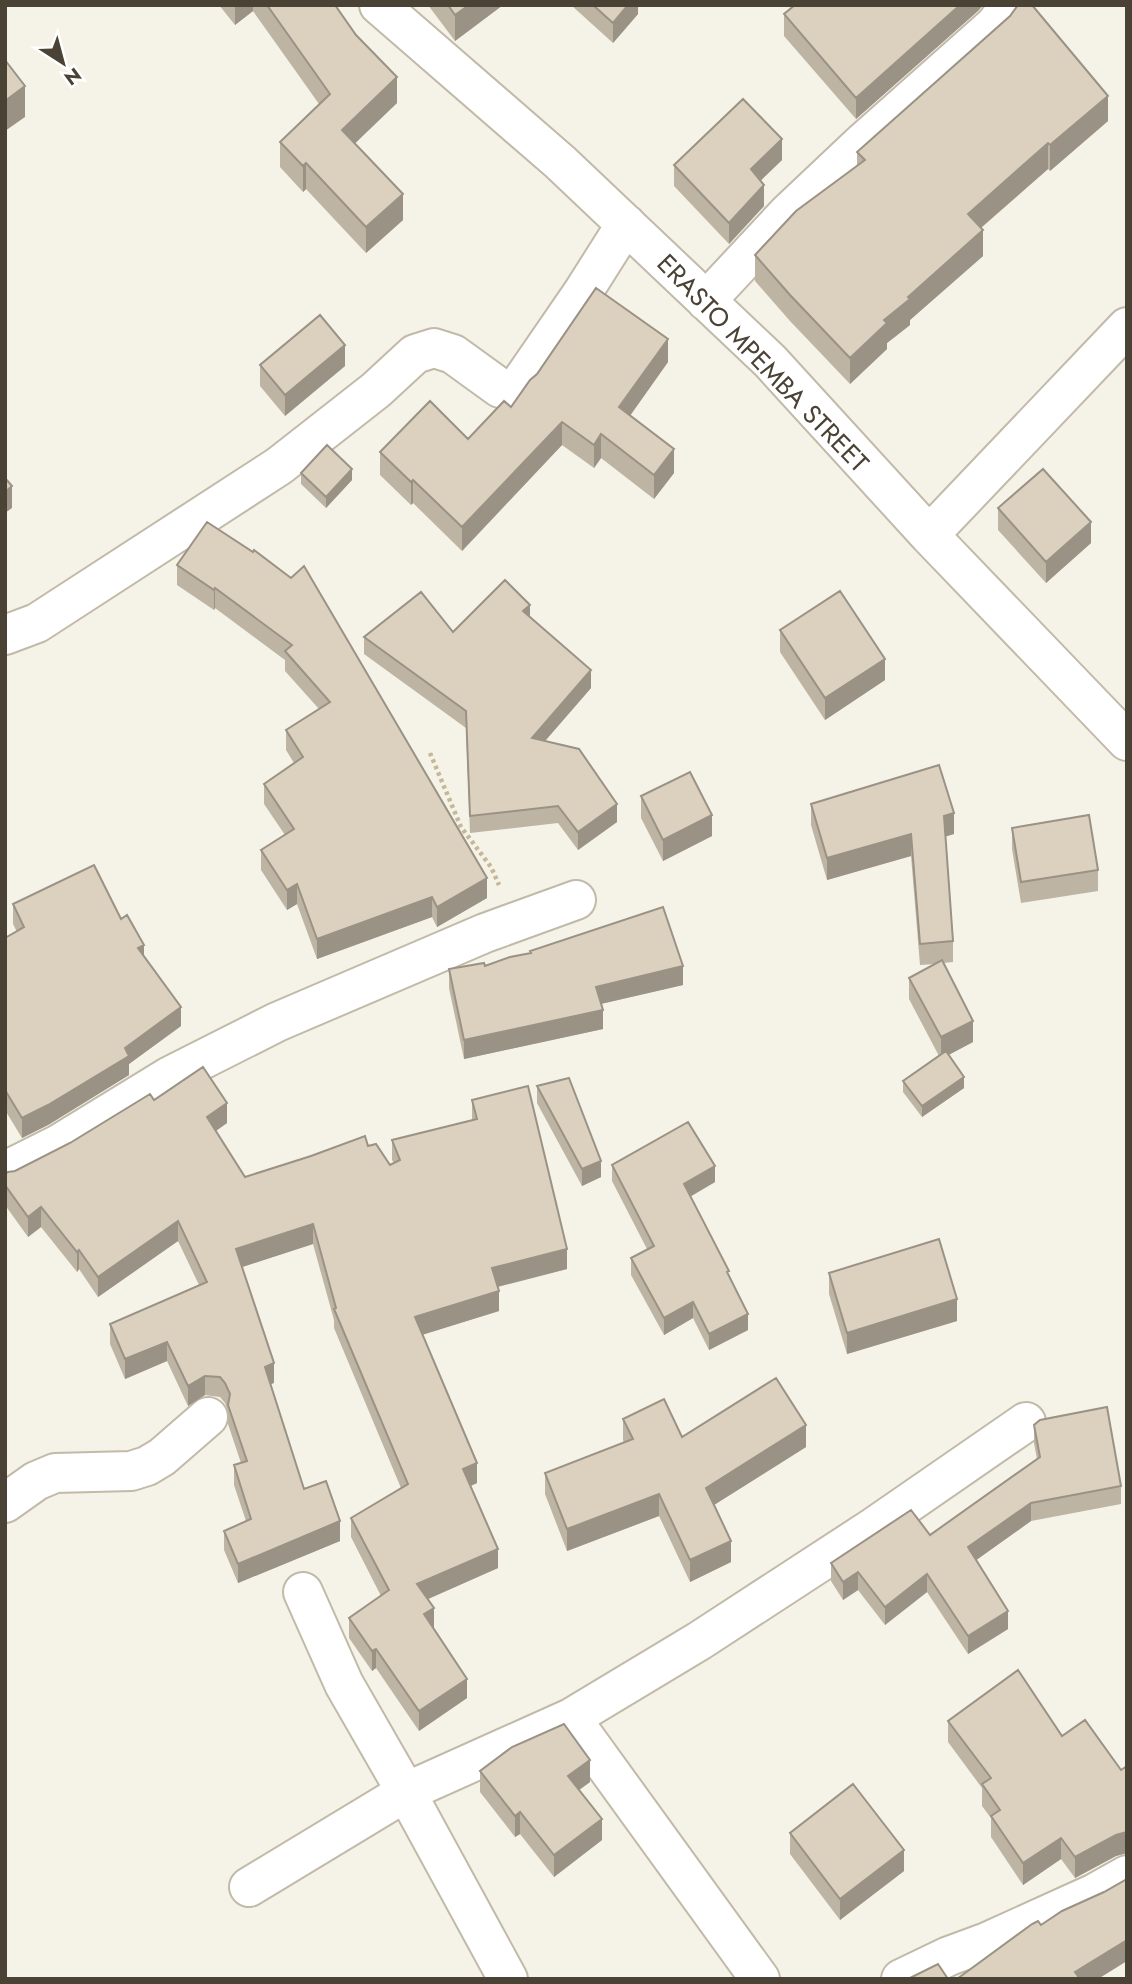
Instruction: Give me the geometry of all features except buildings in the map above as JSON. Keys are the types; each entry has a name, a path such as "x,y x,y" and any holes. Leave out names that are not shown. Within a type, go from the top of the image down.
{"street":[{"name":"ERASTO MPEMBA STREET","path":"379,5 560,162 770,361 929,535 1127,741"},
{"path":"706,301 788,213 995,25 1010,5"},
{"path":"5,635 37,622 279,466 376,390 415,354 434,348 453,354 500,388 508,390 519,385 626,224"},
{"path":"929,535 1127,327"},
{"path":"5,1171 60,1144 170,1076 276,1022 383,975 576,900"},
{"path":"5,1503 36,1481 55,1472 131,1471 147,1466 162,1457 208,1417"},
{"path":"249,1887 405,1792 571,1718 699,1641 839,1550 1026,1422"},
{"path":"303,1592 344,1684 508,1979"},
{"path":"571,1718 760,1979"},
{"path":"901,1979 1093,1894 1127,1875"}],"path":[{"path":"430,753 461,827 491,867 514,922"}]}
